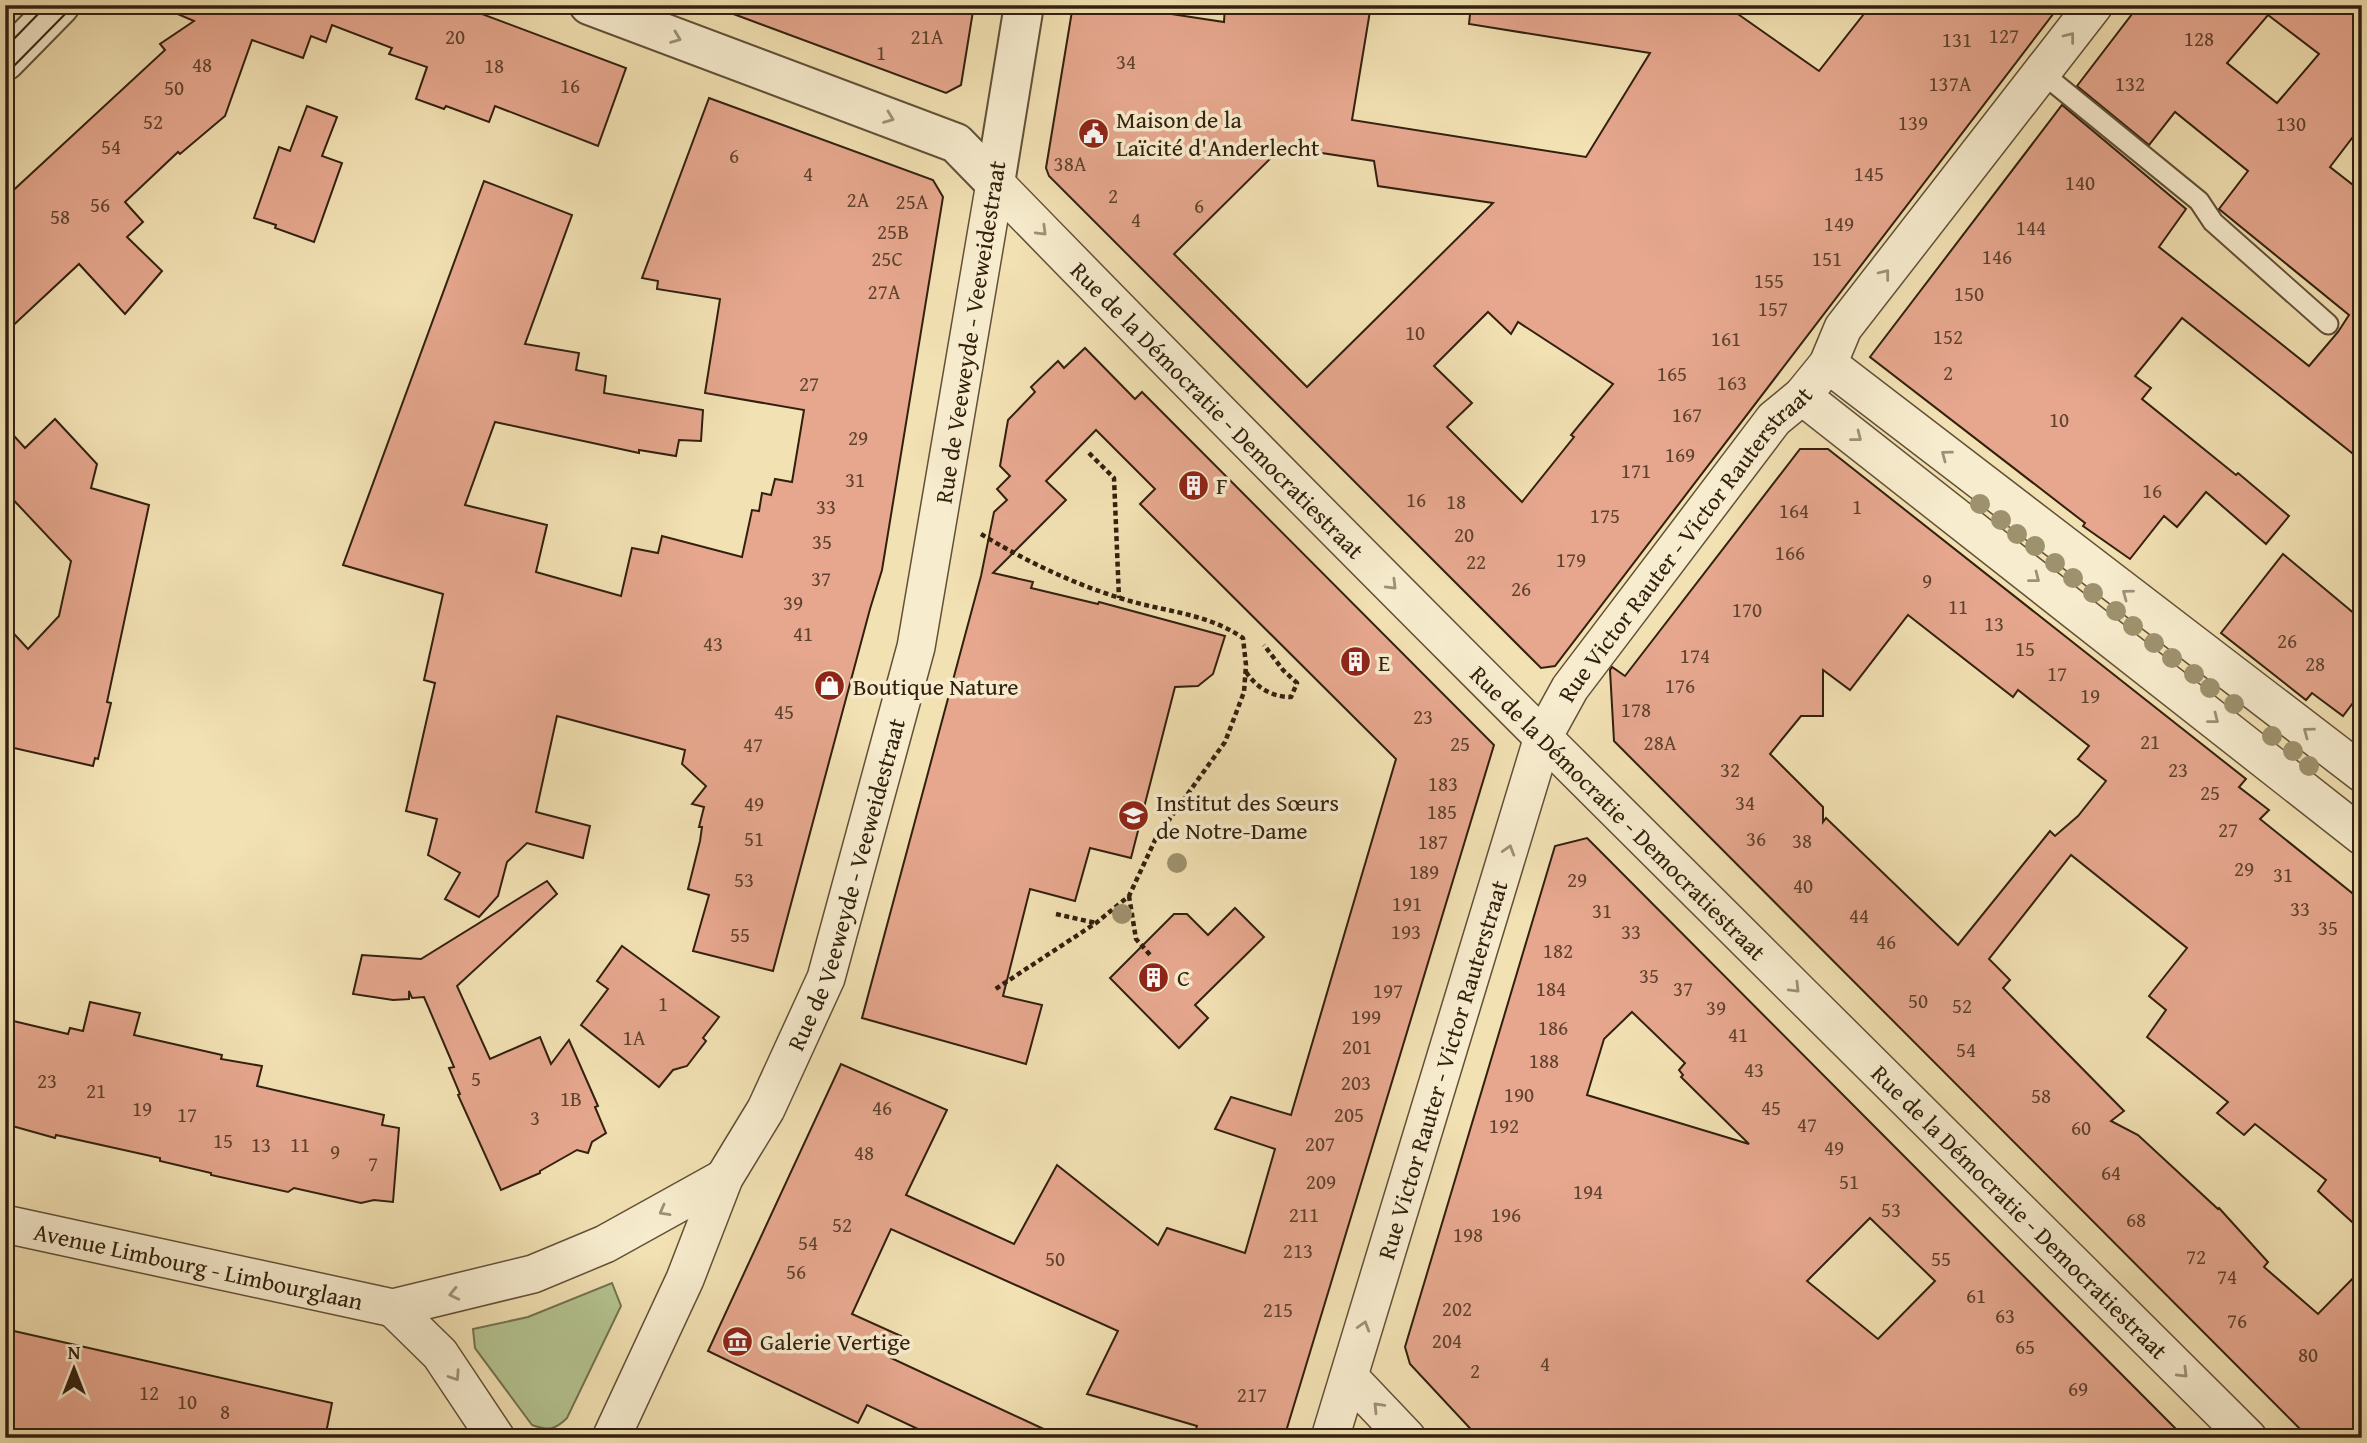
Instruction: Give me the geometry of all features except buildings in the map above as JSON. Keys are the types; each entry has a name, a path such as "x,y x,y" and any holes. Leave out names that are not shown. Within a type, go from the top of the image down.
{"street":[{"path":"5,61 60,5"},
{"path":"589,5 956,143 995,183"},
{"name":"Rue de Veeweyde - Veeweidestraat","path":"611,1438 685,1279 724,1178 766,1109 826,978 916,648 1024,5"},
{"name":"Rue Victor Rauter - Victor Rauterstraat","path":"1330,1438 1543,737 1570,688 1774,419 1802,396 1828,364 1843,328 2094,5"},
{"name":"Rue de la Démocratie - Democratiestraat","path":"995,183 1543,737 2248,1438"},
{"path":"1828,364 2362,773"},
{"path":"1802,396 2362,836"},
{"name":"Avenue Limbourg - Limbourglaan","path":"5,1224 393,1308 533,1274 605,1244 724,1178"},
{"name":"Avenue Limbourg - Limbourglaan","path":"393,1308 440,1354 496,1438"},
{"path":"1349,1377 1407,1438"}],"lane":[{"path":"2042,73 2199,201 2213,222 2328,324"}],"path":[{"path":"1089,453 1115,478 1119,598"},
{"path":"981,534 1023,559 1119,598 1224,625 1243,638 1246,671 1244,692 1225,743 1156,838 1129,896 1097,923 994,990"},
{"path":"1246,671 1252,681 1275,697 1291,697 1297,683 1264,645"},
{"path":"1129,896 1136,939 1152,957"},
{"path":"1056,914 1097,923"}],"green space":[{"path":"612,1283 621,1306 567,1418 551,1428 532,1425 475,1348 473,1329 528,1317"}],"tram line":[{"path":"5,48 47,5"},
{"path":"5,75 74,5"}],"place":[{"name":"Maison de la Laïcité d'Anderlecht","path":"1093,133"},
{"name":"F","path":"1193,485"},
{"name":"E","path":"1355,662"},
{"name":"Boutique Nature","path":"830,686"},
{"name":"Institut des Sœurs de Notre-Dame","path":"1133,816"},
{"name":"C","path":"1154,977"},
{"name":"Galerie Vertige","path":"737,1341"}]}
